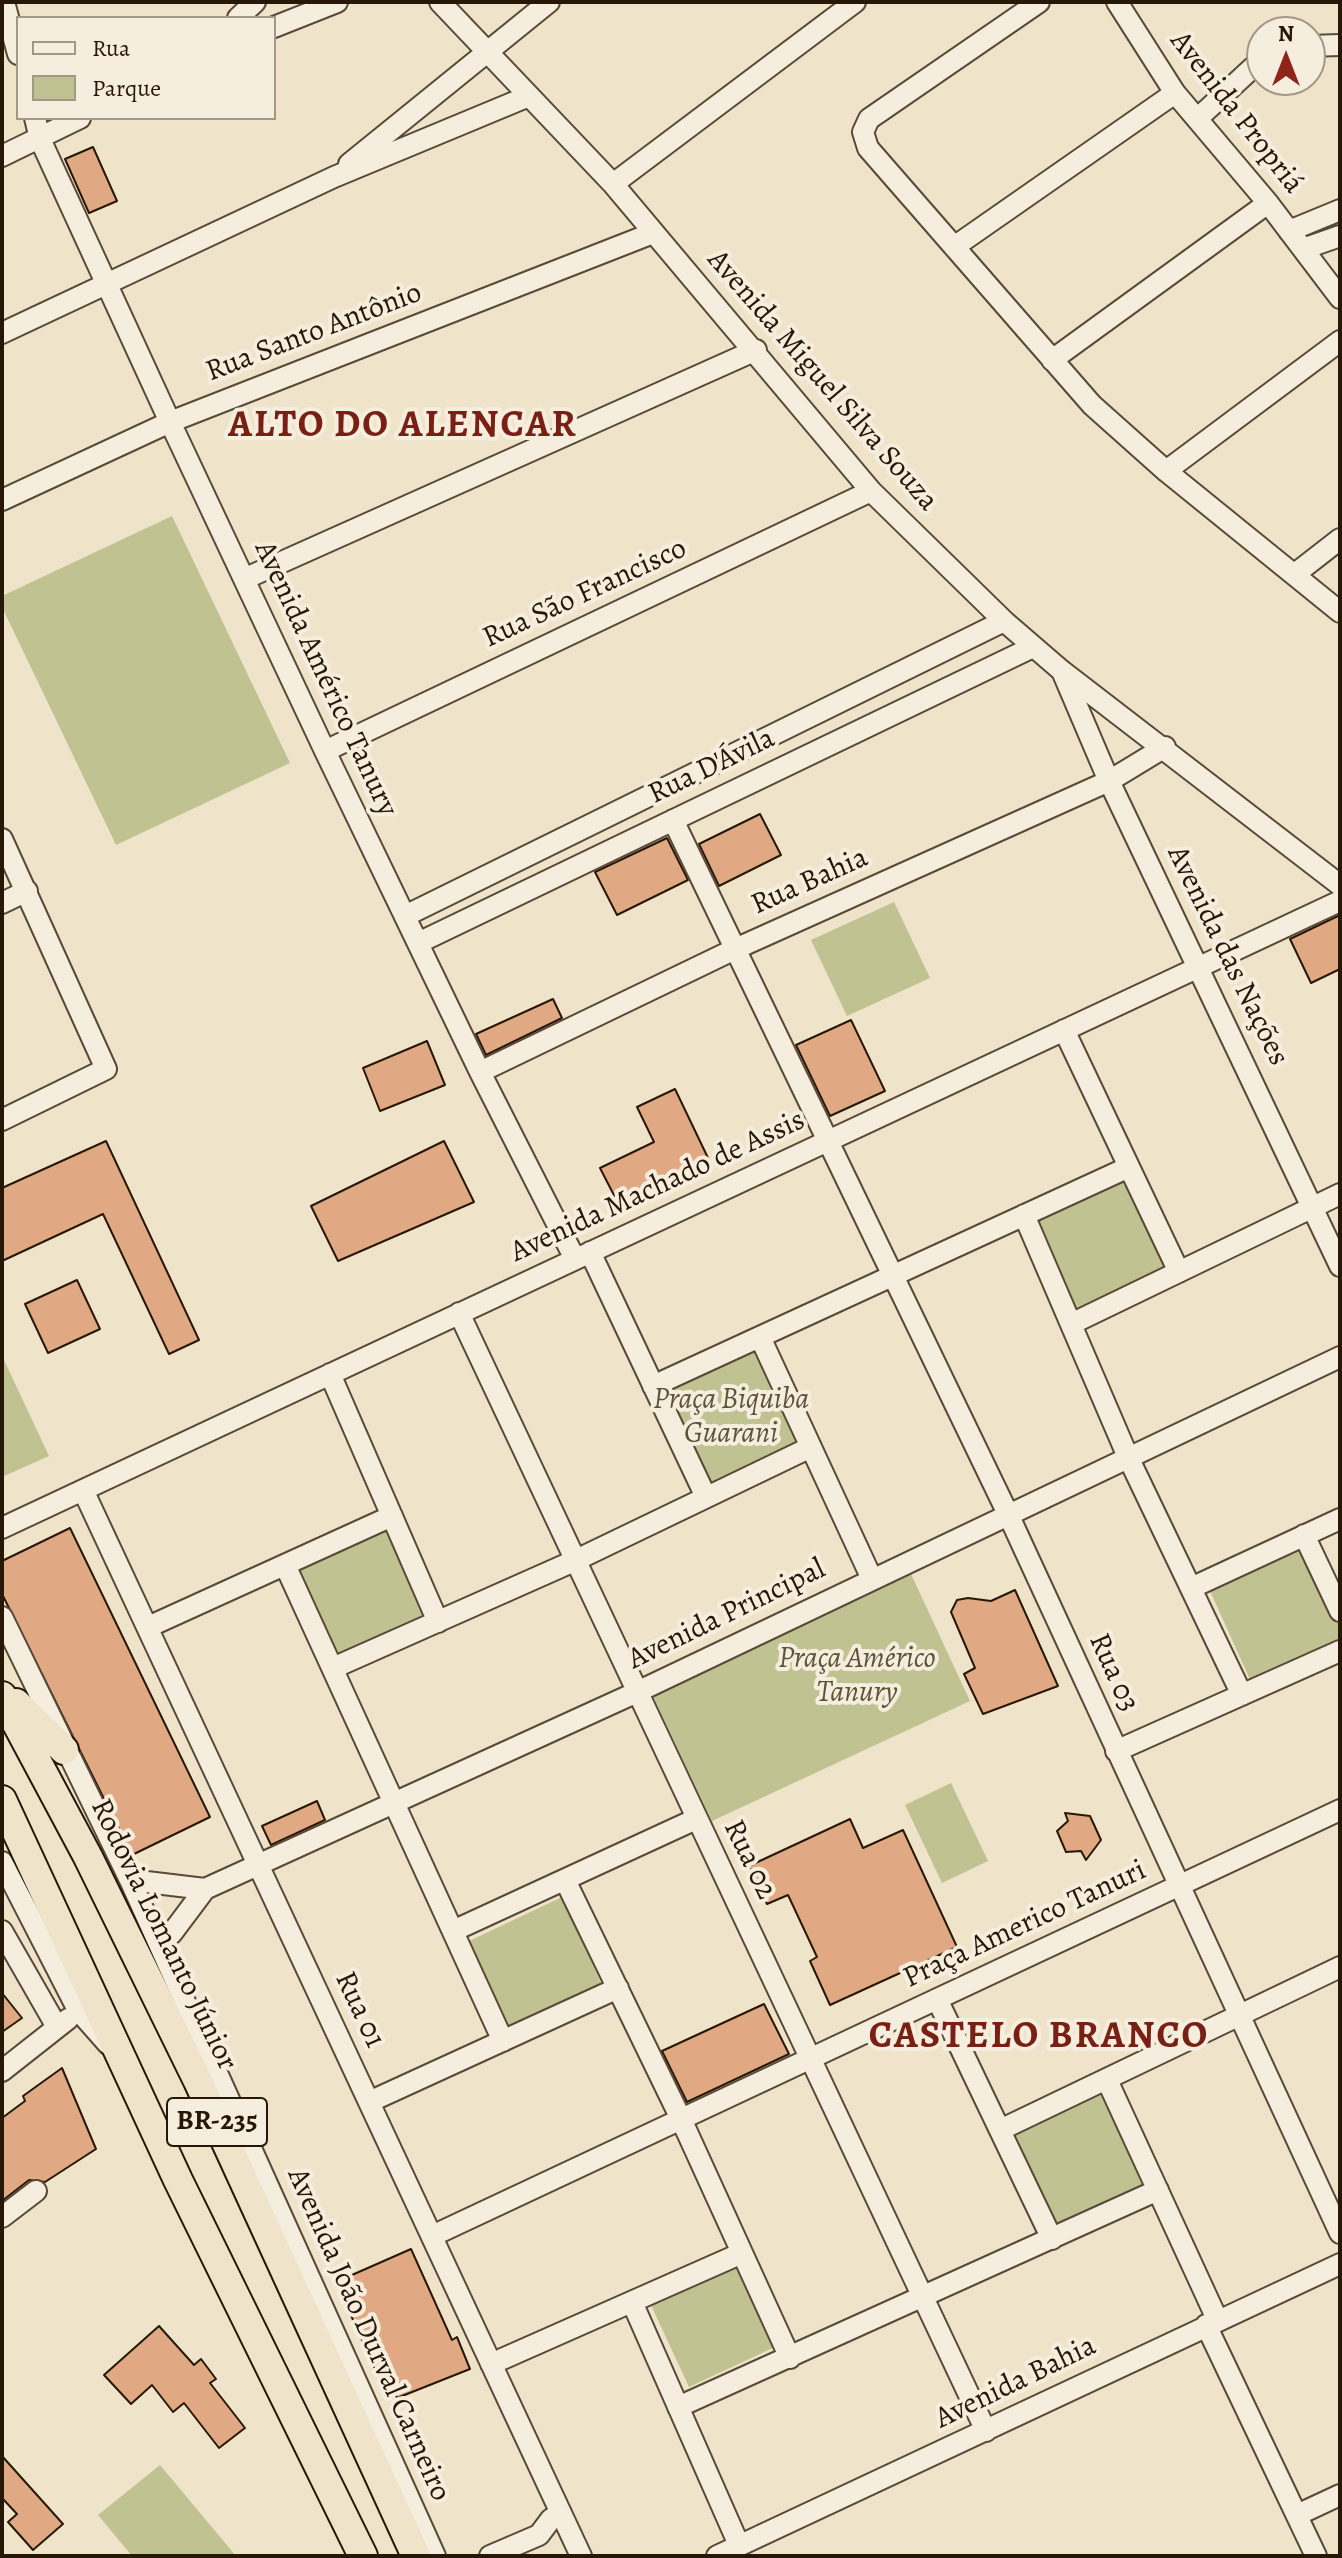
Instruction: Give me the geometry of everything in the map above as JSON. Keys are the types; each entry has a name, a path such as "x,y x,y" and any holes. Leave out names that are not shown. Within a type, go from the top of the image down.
{"highway":[{"path":"2,1690 64,1750"},
{"name":"Rodovia Lomanto Júnior","path":"2,1696 88,1857 198,2081 416,2556"},
{"name":"BR-235","path":"2,1800 120,2057 358,2552"}],"street":[{"path":"4,2 16,47"},
{"path":"240,16 255,2"},
{"path":"276,26 337,2"},
{"name":"Avenida Miguel Silva Souza","path":"440,2 613,184 756,350 871,491 1033,647 1340,885"},
{"path":"334,177 486,50 549,2"},
{"path":"613,184 855,2"},
{"path":"1039,2 869,119 863,132 868,148 1092,405 1166,471 1340,612"},
{"name":"Avenida Propriá","path":"1117,2 1175,93 1268,203 1340,298"},
{"path":"1197,119 1246,74"},
{"path":"954,247 1175,93"},
{"path":"2,333 334,177 529,96"},
{"name":"Avenida Américo Tanury","path":"35,120 40,139 170,422 480,1072 653,1386 706,1497"},
{"path":"2,156 76,120"},
{"path":"1052,360 1268,203"},
{"path":"1289,231 1340,210"},
{"name":"Rua Santo Antônio","path":"2,500 170,422 653,233"},
{"path":"1303,249 1340,236"},
{"path":"1166,471 1340,341"},
{"path":"244,579 756,350"},
{"name":"Rua São Francisco","path":"325,751 871,491"},
{"path":"1295,574 1340,539"},
{"name":"Rua D'Ávila","path":"405,916 1004,621"},
{"name":"Rua D'Ávila","path":"418,943 1033,647"},
{"name":"Avenida das Nações","path":"1062,671 1109,781 1340,1266"},
{"name":"Rua Bahia","path":"480,1072 733,950 1109,781 1165,747"},
{"path":"616,814 631,840"},
{"name":"Rua 03","path":"673,820 733,950 1008,1514 1177,1886 1340,2233"},
{"path":"2,839 106,1069 2,1120"},
{"path":"2,903 27,891"},
{"name":"Avenida Machado de Assis","path":"2,1528 1340,901"},
{"path":"1064,1030 1179,1272"},
{"path":"653,1386 1129,1167"},
{"path":"1071,1324 1340,1194"},
{"path":"1024,1215 1128,1457 1242,1695"},
{"name":"Rua 02","path":"459,1313 635,1693 986,2431"},
{"path":"760,1337 872,1579"},
{"name":"Avenida Principal","path":"205,1889 635,1693 1340,1357"},
{"path":"330,1374 438,1622"},
{"path":"333,1668 574,1561 811,1447"},
{"name":"Rua 01","path":"83,1490 581,2556"},
{"path":"148,1627 392,1516"},
{"path":"1191,1588 1340,1519"},
{"path":"1304,1535 1340,1611"},
{"path":"285,1565 503,2041"},
{"name":"Avenida João Durval Carneiro","path":"2,1617 64,1750 130,1880 435,2556"},
{"path":"1116,1751 1340,1651"},
{"name":"Praça Americo Tanuri","path":"432,2236 1340,1810"},
{"path":"453,1931 696,1819"},
{"path":"2,1862 78,2010 120,2057"},
{"path":"130,1880 205,1889"},
{"path":"565,1880 681,2119 790,2358"},
{"path":"159,1944 172,1933 205,1889"},
{"path":"28,1911 2,1930 57,2027"},
{"path":"1000,2130 1340,1967"},
{"path":"369,2102 618,1988"},
{"path":"937,1999 1052,2239"},
{"path":"2,2071 78,2010"},
{"path":"1107,2080 1158,2190 1211,2322 1316,2556"},
{"path":"678,2407 1158,2190"},
{"path":"2,2217 36,2191"},
{"path":"491,2364 742,2253"},
{"name":"Avenida Bahia","path":"717,2556 1340,2264"},
{"path":"632,2302 739,2545"},
{"path":"1297,2515 1340,2495"},
{"path":"490,2556 539,2535 551,2519 561,2513"}],"green space":[{"path":"172,516 290,763 116,845 2,607 2,596"},
{"path":"894,902 930,978 847,1016 811,940"},
{"path":"1131,1174 1174,1269 1075,1314 1032,1220"},
{"name":"Praça Biquiba Guarani","path":"757,1348 802,1443 705,1489 659,1394"},
{"path":"2,1361 49,1456 2,1477"},
{"path":"385,1526 429,1623 338,1664 294,1567"},
{"path":"1305,1547 1340,1622 1340,1645 1252,1684 1210,1591"},
{"name":"Praça Américo Tanury","path":"911,1574 970,1701 712,1821 653,1696"},
{"path":"951,1783 988,1861 942,1883 905,1805"},
{"path":"562,1897 604,1990 508,2033 465,1943"},
{"path":"1106,2086 1150,2181 1052,2226 1008,2131"},
{"path":"737,2264 775,2347 689,2387 650,2303"},
{"path":"160,2465 236,2556 132,2556 98,2515"}],"building":[{"path":"93,147 117,201 89,213 65,159"},
{"path":"760,814 781,855 719,886 699,844"},
{"path":"667,838 688,880 617,915 595,872"},
{"path":"1340,915 1340,969 1311,983 1290,939"},
{"path":"553,999 562,1018 486,1055 476,1034"},
{"path":"851,1020 885,1091 830,1116 796,1045"},
{"path":"427,1041 445,1085 380,1111 363,1068"},
{"path":"675,1089 709,1160 620,1207 600,1168 654,1142 637,1107"},
{"path":"106,1141 199,1340 169,1354 103,1214 2,1261 2,1188"},
{"path":"444,1141 474,1202 338,1261 311,1206"},
{"path":"77,1280 100,1329 48,1353 25,1304"},
{"path":"70,1528 210,1817 132,1855 2,1594 2,1561"},
{"path":"1015,1590 1058,1686 983,1714 964,1674 975,1668 951,1612 957,1600 991,1601"},
{"path":"317,1801 325,1820 271,1845 262,1826"},
{"path":"1065,1813 1090,1816 1101,1840 1086,1860 1081,1851 1066,1852 1057,1831 1068,1821"},
{"path":"850,1819 863,1848 903,1830 957,1947 830,2005 810,1961 817,1957 788,1895 767,1904 749,1866"},
{"path":"2,1993 22,2018 2,2032"},
{"path":"764,2004 789,2054 687,2102 662,2051"},
{"path":"62,2068 96,2149 45,2182 29,2180 2,2201 2,2118 25,2101 23,2096"},
{"path":"411,2249 452,2340 457,2337 470,2369 397,2398 385,2367 376,2371 336,2282"},
{"path":"159,2326 194,2365 201,2359 216,2379 210,2383 245,2428 219,2448 184,2403 173,2412 152,2385 131,2404 104,2375"},
{"path":"2,2456 63,2524 33,2550 8,2522 17,2514 2,2498"}],"district":[{"name":"ALTO DO ALENCAR","path":"403,427"},
{"name":"CASTELO BRANCO","path":"1039,2038"}]}
